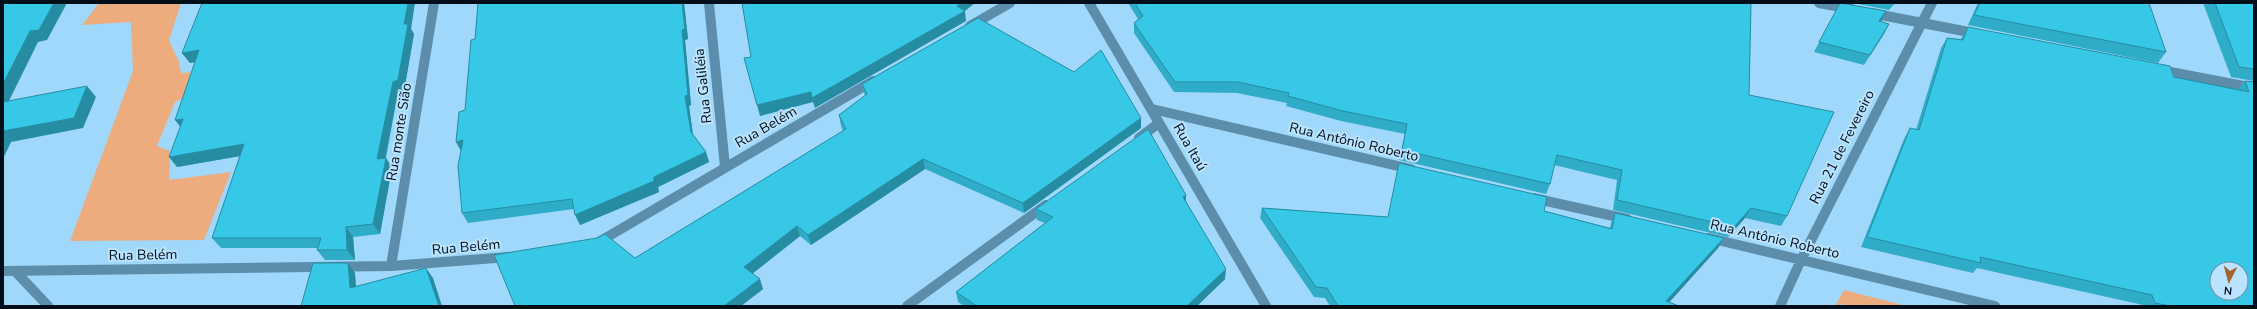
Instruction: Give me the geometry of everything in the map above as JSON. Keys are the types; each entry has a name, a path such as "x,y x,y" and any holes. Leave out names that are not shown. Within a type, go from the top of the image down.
{"street":[{"name":"Rua monte Sião","path":"391,266 434,3"},
{"name":"Rua Galiléia","path":"709,3 725,166"},
{"path":"962,30 1010,3"},
{"name":"Rua Itaú","path":"1089,3 1266,306"},
{"path":"1819,3 1991,36"},
{"name":"Rua 21 de Fevereiro","path":"1780,306 1801,260 1932,3"},
{"path":"2153,68 2254,88"},
{"name":"Rua Belém","path":"586,245 601,242 725,166 881,77"},
{"name":"Rua Antônio Roberto","path":"1152,109 1422,172"},
{"path":"1130,144 1159,123"},
{"path":"1523,195 1639,222"},
{"path":"907,306 1054,200"},
{"name":"Rua Antônio Roberto","path":"1701,236 1995,306"},
{"name":"Rua Belém","path":"3,271 391,266 490,260 519,255"},
{"path":"15,271 48,306"}],"shaded area":[{"path":"99,3 181,3 169,40 179,62 181,73 208,71 198,91 175,102 157,146 170,151 169,180 231,172 204,240 70,241 133,71 131,22 82,25"},
{"path":"1844,290 1907,306 1847,306 1840,304 1840,306 1835,306"}],"building":[{"path":"3,3 54,3 39,30 30,31 3,84"},
{"path":"202,3 408,3 404,24 408,24 398,80 393,82 377,159 386,158 373,224 346,227 347,250 317,250 321,238 212,238 244,144 169,157 183,119 175,120 199,50 182,53"},
{"path":"478,3 682,3 685,29 682,30 688,95 685,96 691,132 706,152 654,177 654,181 575,215 572,199 462,213 458,166 463,140 456,142 459,112 465,110 471,40 475,39"},
{"path":"742,3 961,3 957,6 965,11 812,98 811,92 757,105 744,58 751,57"},
{"path":"1135,3 1751,3 1749,95 1834,112 1787,216 1751,208 1734,227 1617,200 1622,170 1557,155 1550,184 1402,150 1407,124 1343,111 1288,96 1289,93 1238,82 1175,82 1134,23 1143,16"},
{"path":"1840,3 1886,11 1879,21 1889,24 1870,55 1819,42"},
{"path":"1980,3 2149,3 2166,52 1974,15"},
{"path":"2215,3 2254,3 2254,69 2239,67"},
{"path":"978,18 1074,72 1101,50 1141,118 1023,203 923,159 808,235 797,226 744,267 760,279 724,306 515,306 494,255 597,238 605,234 635,258 846,129 839,115 867,94 862,84"},
{"path":"1968,27 2170,66 2174,77 2249,92 2245,81 2254,82 2254,306 2170,306 2155,303 2152,295 1980,257 1981,263 1867,237 1910,128 1919,130 1947,38 1963,40"},
{"path":"87,86 74,118 3,131 3,102"},
{"path":"1148,129 1186,195 1183,197 1226,269 1187,306 977,306 956,292 1053,217 1036,209"},
{"path":"1399,163 1547,197 1544,211 1612,229 1615,213 1724,238 1666,301 1679,306 1338,306 1327,288 1316,287 1262,208 1388,217"},
{"path":"313,263 348,263 350,288 426,268 439,306 301,306"}]}
